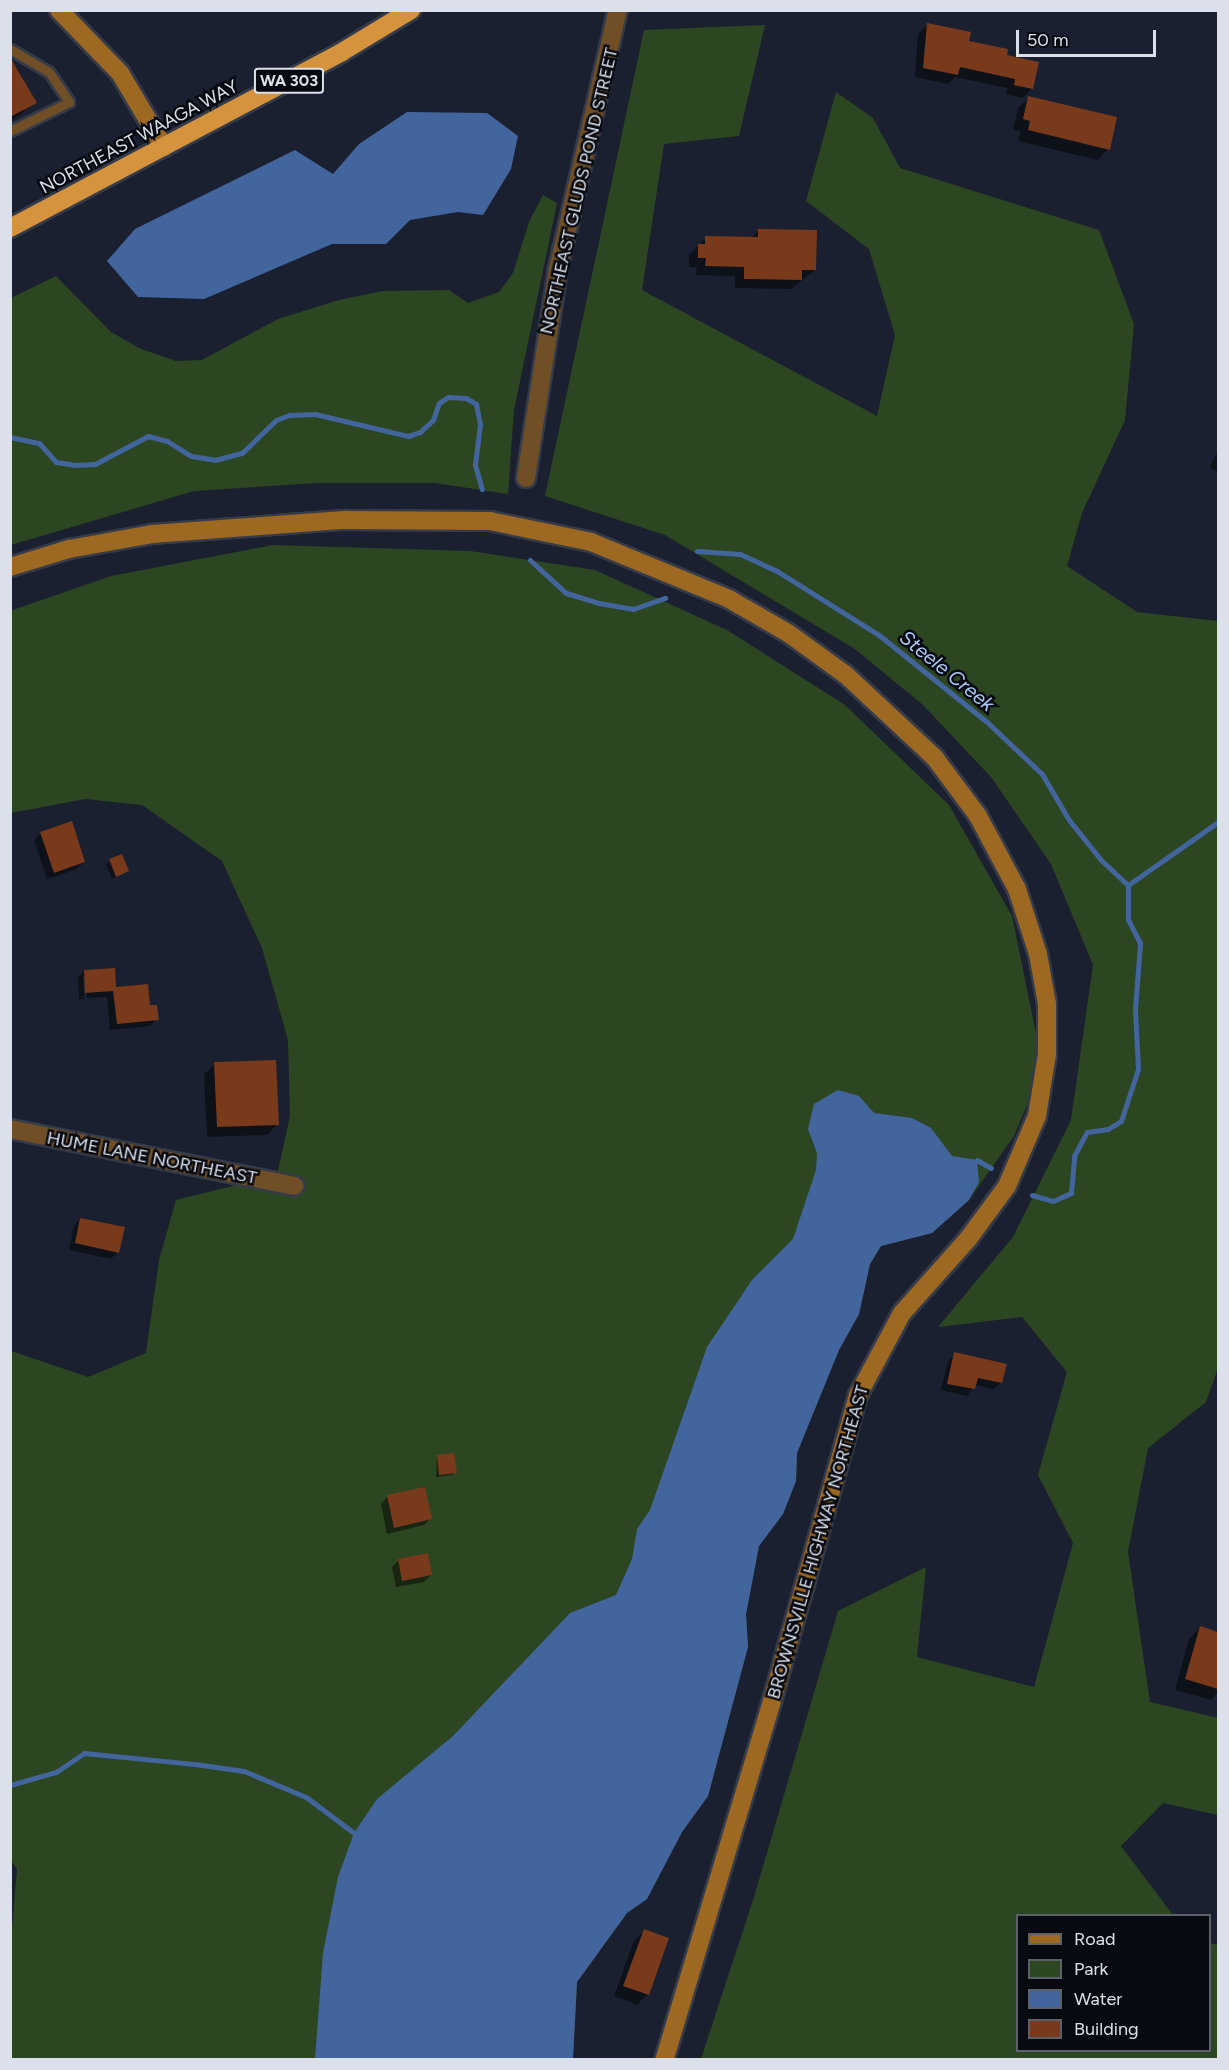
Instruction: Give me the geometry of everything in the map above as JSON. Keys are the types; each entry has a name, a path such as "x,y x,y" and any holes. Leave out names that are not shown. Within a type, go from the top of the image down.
{"highway":[{"name":"NORTHEAST WAAGA WAY","path":"10,228 342,52 411,10"}],"main road":[{"path":"59,10 120,73 164,147"},
{"name":"BROWNSVILLE HIGHWAY NORTHEAST","path":"10,567 69,549 152,534 344,520 490,521 591,542 729,598 788,633 846,675 935,758 978,816 1017,889 1038,954 1047,1005 1047,1054 1037,1116 1007,1186 968,1239 902,1313 858,1395 772,1701 664,2060"}],"street":[{"name":"NORTHEAST GLUDS POND STREET","path":"526,478 558,269 618,10"},
{"name":"HUME LANE NORTHEAST","path":"10,1129 294,1186"}],"lane":[{"path":"10,131 69,102 49,72 13,54"}],"green space":[{"path":"765,25 739,136 664,144 642,290 877,416 895,335 869,249 806,201 836,92 873,118 900,168 1099,230 1134,324 1125,420 1082,513 1067,566 1137,612 1218,621 1218,1368 1206,1402 1148,1448 1128,1552 1150,1702 1218,1718 1218,1815 1163,1803 1121,1846 1172,1914 1016,1914 1016,2052 1211,2052 1211,1943 1218,1945 1218,2059 701,2059 754,1897 838,1611 926,1567 917,1657 1034,1687 1073,1543 1038,1475 1067,1372 1022,1317 938,1327 1013,1237 1071,1120 1093,965 1051,864 991,777 923,705 855,649 665,535 545,496 644,30"},
{"path":"543,195 557,203 514,410 508,494 435,483 317,483 194,491 11,545 11,298 56,276 111,332 141,349 176,361 202,360 278,319 339,300 383,291 449,290 468,303 499,292 513,273 529,222"},
{"path":"273,545 470,551 595,570 727,630 845,705 949,805 1012,916 1039,1048 1027,1105 1014,1136 969,1200 932,1233 881,1246 870,1264 859,1314 839,1350 797,1453 796,1481 783,1514 759,1546 746,1614 748,1647 708,1796 682,1832 647,1899 627,1913 577,1982 573,2059 11,2059 10,1952 17,1869 10,1859 11,1351 88,1377 146,1353 159,1260 176,1200 277,1175 290,1116 288,1040 262,948 222,861 142,805 85,799 11,813 10,611 111,576"}],"water":[{"path":"407,112 487,113 518,136 511,169 483,215 458,212 410,220 386,244 332,244 204,299 138,297 107,261 135,229 295,150 333,174 359,144"},
{"path":"838,1090 859,1096 874,1113 912,1118 931,1128 952,1156 977,1160 979,1182 969,1200 932,1233 881,1246 870,1264 859,1314 839,1350 797,1453 796,1481 783,1514 759,1546 746,1614 748,1647 708,1796 682,1832 647,1899 627,1913 577,1982 573,2059 315,2059 323,1953 338,1877 354,1833 377,1799 453,1736 570,1613 616,1595 632,1559 637,1529 650,1510 707,1347 752,1280 793,1239 816,1170 817,1153 808,1129 814,1104"}],"building":[{"path":"927,23 971,32 969,41 1008,49 1007,55 1039,62 1033,89 1014,85 1015,79 960,67 958,75 923,68"},
{"path":"10,57 37,103 10,117"},
{"path":"1028,96 1117,117 1110,150 1028,130 1030,121 1023,119"},
{"path":"758,229 817,230 816,270 802,270 802,280 744,279 744,267 705,266 706,258 698,258 698,244 705,244 705,236 758,237"},
{"path":"72,821 85,862 54,873 40,832"},
{"path":"122,854 129,871 116,877 109,859"},
{"path":"115,968 116,987 148,984 150,1005 157,1005 159,1020 117,1024 113,991 85,993 84,970"},
{"path":"276,1060 279,1125 217,1127 214,1062"},
{"path":"80,1218 125,1227 119,1253 75,1243"},
{"path":"954,1352 1007,1364 1002,1383 978,1378 975,1389 947,1384"},
{"path":"454,1453 457,1473 439,1475 437,1455"},
{"path":"425,1487 432,1519 394,1528 387,1495"},
{"path":"428,1553 432,1575 402,1581 398,1559"},
{"path":"1200,1626 1218,1632 1218,1689 1185,1679"},
{"path":"644,1929 669,1938 649,1995 623,1986"}],"waterway":[{"name":"Steele Creek","path":"10,437 39,443 56,462 74,465 95,464 148,436 167,441 191,456 215,460 242,453 276,420 289,415 315,414 408,436 420,432 433,420 439,403 448,397 466,398 476,404 480,424 475,465 482,489"},
{"name":"Steele Creek","path":"697,551 740,554 777,571 879,635 987,722 1042,774 1069,820 1101,860 1128,885"},
{"name":"Steele Creek","path":"530,560 566,593 599,603 633,609 665,598"},
{"path":"1128,885 1218,822"},
{"path":"1032,1195 1053,1201 1071,1193 1074,1156 1087,1132 1108,1129 1121,1121 1138,1069 1135,1010 1140,943 1128,919 1128,885"},
{"path":"977,1160 991,1168"},
{"path":"10,1785 56,1772 84,1753 195,1764 244,1771 306,1797 354,1833"}]}
